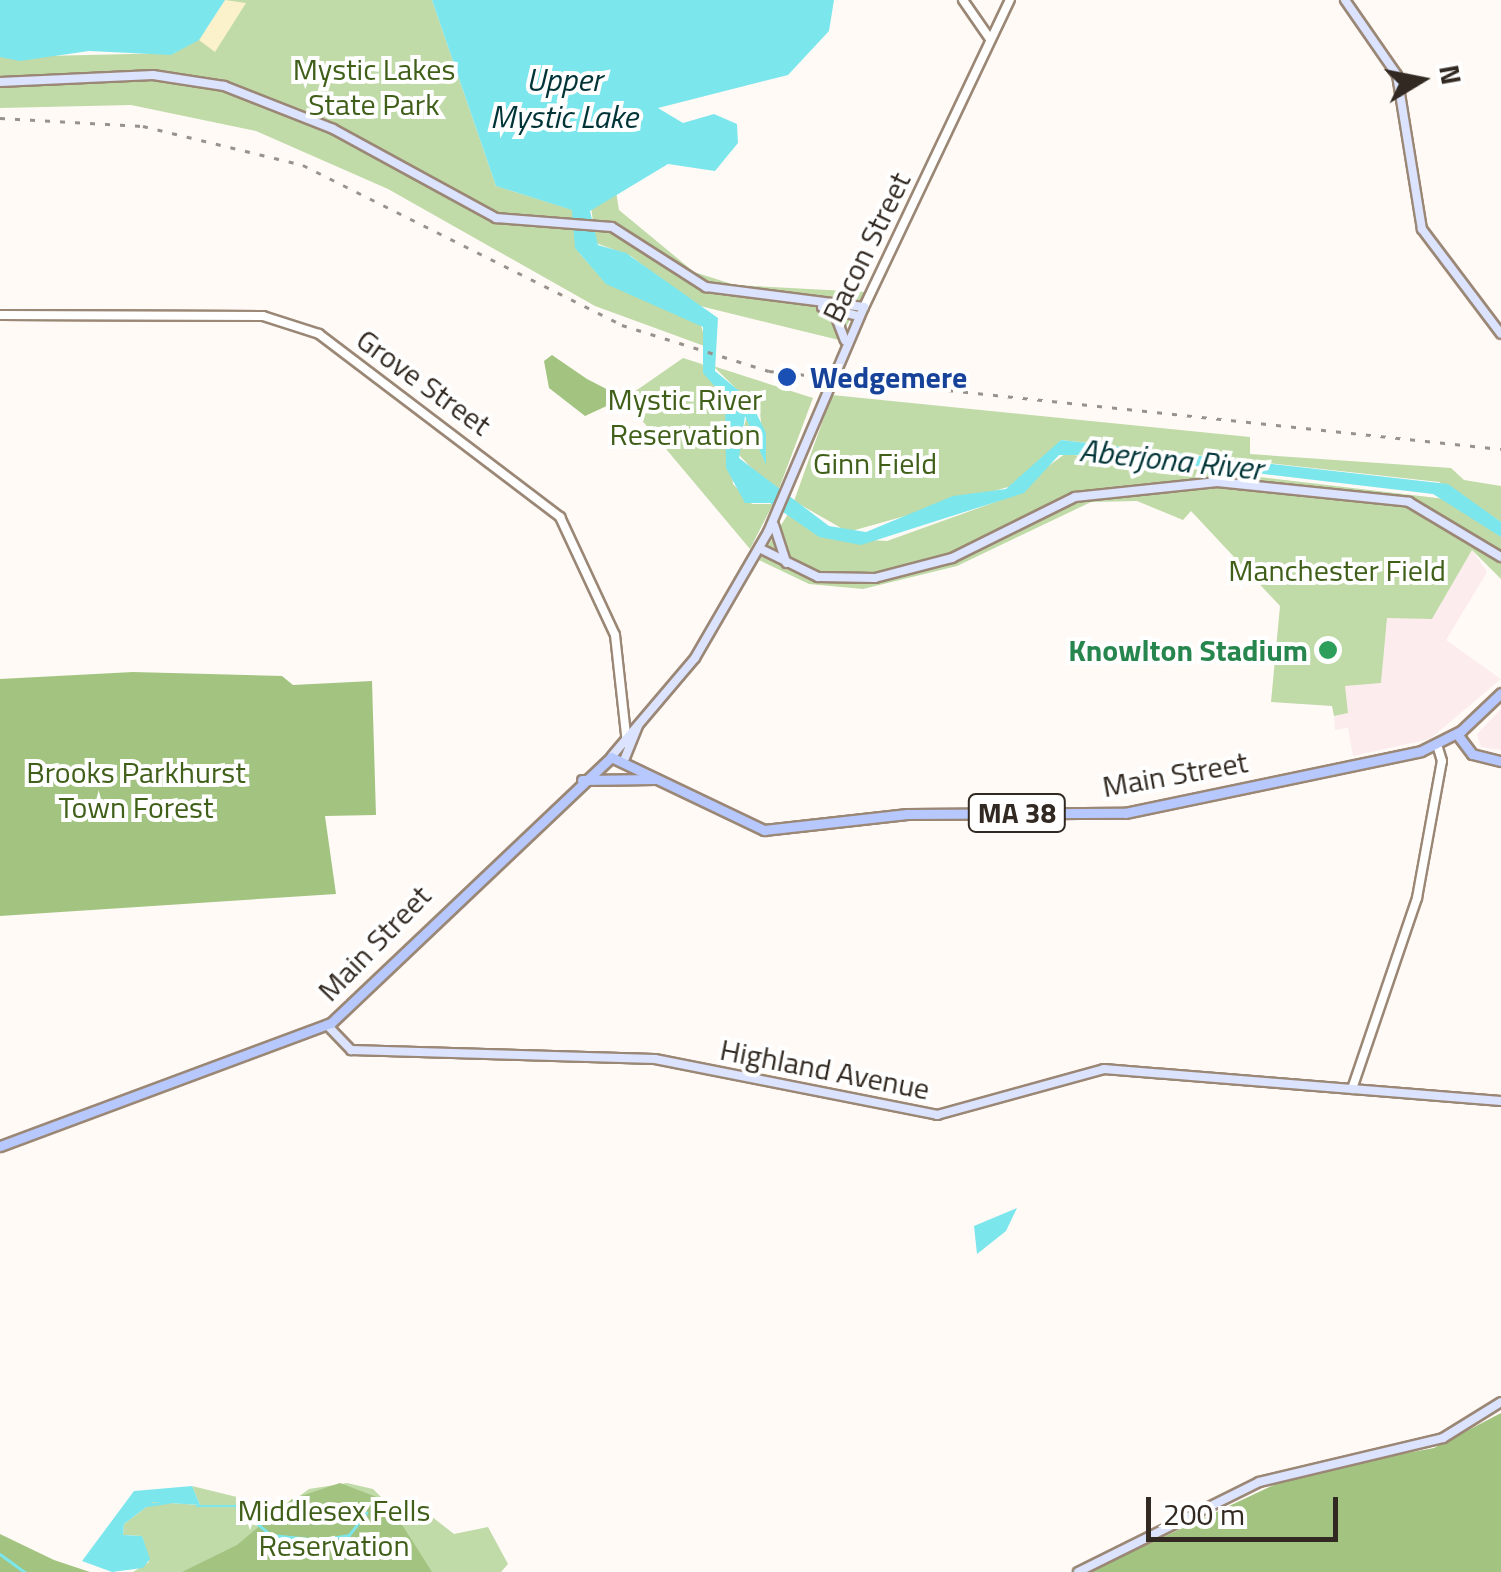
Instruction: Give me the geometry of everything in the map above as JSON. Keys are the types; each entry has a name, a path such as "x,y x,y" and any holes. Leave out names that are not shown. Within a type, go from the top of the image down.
{"main road":[{"path":"1346,0 1398,75 1422,229 1501,334"},
{"path":"0,82 154,76 224,86 333,129 484,214 620,230 706,287 862,311"},
{"path":"808,302 831,310 862,311"},
{"path":"831,310 844,345"},
{"name":"Bacon Street","path":"611,756 624,733 643,718 700,650 774,522 844,345 862,311"},
{"path":"759,548 789,567 835,579 900,574 1075,497 1210,482 1406,501 1501,557"},
{"path":"774,522 789,567"},
{"name":"Main Street","path":"627,755 736,822 769,830 907,814 1113,814 1438,744 1457,734 1501,693"},
{"name":"Bacon Street","path":"627,755 643,718"},
{"path":"1457,734 1472,754 1501,761"},
{"path":"619,773 627,755"},
{"name":"MA 38","path":"611,756 627,755"},
{"path":"611,756 619,773"},
{"name":"Main Street","path":"0,1146 326,1026 580,780 611,756"},
{"name":"Main Street","path":"580,780 619,773 668,783"},
{"name":"Highland Avenue","path":"326,1026 351,1050 655,1059 936,1115 1091,1070 1501,1102"},
{"path":"1078,1572 1259,1482 1444,1438 1501,1402"}],"street":[{"path":"963,0 990,39"},
{"name":"Bacon Street","path":"862,311 1010,0"},
{"name":"Grove Street","path":"0,315 263,316 320,334 560,517 615,634 627,755"},
{"path":"1352,1089 1419,892 1442,761 1438,744"}],"shaded area":[{"path":"1472,550 1487,572 1446,640 1501,679 1430,739 1353,756 1348,728 1335,730 1334,716 1348,713 1344,686 1381,683 1387,617 1432,619"},
{"path":"1501,709 1501,750 1481,747 1477,734"}],"green space":[{"name":"Mystic Lakes State Park","path":"225,0 432,0 496,186 573,210 580,254 606,283 701,325 707,347 595,306 388,189 256,131 131,105 0,108 0,57 175,53 208,28"},
{"path":"616,191 619,210 694,272 735,285 865,292 839,340 692,304 631,256 596,243 591,207"},
{"path":"552,355 624,398 585,416 549,388 544,361"},
{"name":"Mystic River Reservation","path":"683,358 702,364 725,398 733,484 752,504 773,504 750,549 624,399"},
{"path":"713,366 813,398 777,494 737,453 747,415 765,463 760,412"},
{"name":"Ginn Field","path":"832,395 1250,437 1250,454 1451,468 1464,480 1501,486 1501,522 1439,482 1061,440 1019,484 848,532 794,501"},
{"name":"Manchester Field","path":"1065,454 1454,500 1501,537 1501,579 1472,550 1432,619 1387,618 1381,683 1345,686 1348,713 1334,716 1332,706 1271,702 1280,606 1191,511 1183,520 1137,501 1091,502 957,566 863,589 809,584 759,560 790,511 819,537 887,541 1001,500"},
{"name":"Brooks Parkhurst Town Forest","path":"133,672 282,676 293,685 372,681 376,815 325,816 336,894 0,916 0,679"},
{"path":"1501,1413 1501,1572 1089,1572 1299,1473 1434,1448"},
{"name":"Middlesex Fells Reservation","path":"340,1483 387,1501 432,1572 182,1572 237,1545 292,1499"},
{"path":"347,1483 373,1489 405,1521 422,1509 454,1534 488,1527 508,1564 501,1572 133,1572 149,1562 142,1536 123,1535 124,1524 153,1502 200,1505 192,1486 241,1498 248,1523 259,1526 309,1489"},
{"path":"0,1534 54,1560 90,1572 0,1572"}],"sand":[{"path":"225,0 246,3 215,52 199,40"}],"water":[{"path":"0,0 225,0 199,40 171,55 89,51 20,61 0,57"},
{"name":"Upper Mystic Lake","path":"432,0 834,0 829,31 788,75 658,108 683,123 714,114 737,124 738,143 715,171 668,164 590,211 598,245 626,253 718,318 715,371 750,400 766,433 766,465 745,416 739,458 829,526 866,532 953,496 1006,489 1061,440 1448,484 1501,522 1501,537 1433,494 1103,455 1059,455 1024,493 861,545 819,537 770,503 745,503 726,468 725,398 703,373 703,327 606,284 575,248 572,210 496,186"},
{"path":"1017,1208 1006,1231 977,1254 974,1226"},
{"path":"192,1486 200,1505 153,1502 124,1524 123,1535 142,1536 150,1559 143,1568 112,1572 82,1561 134,1491"}],"waterway":[{"path":"147,1505 169,1502"},
{"path":"197,1506 236,1506 271,1535 320,1540 349,1535 366,1513"},
{"path":"0,1554 25,1572"}],"railway":[{"path":"0,118 143,126 303,165 622,325 769,371 1501,449"}],"place":[{"name":"Wedgemere","path":"787,377"},
{"name":"Knowlton Stadium","path":"1328,650"}],"water label":[{"name":"Aberjona River","path":"1171,459"}]}
